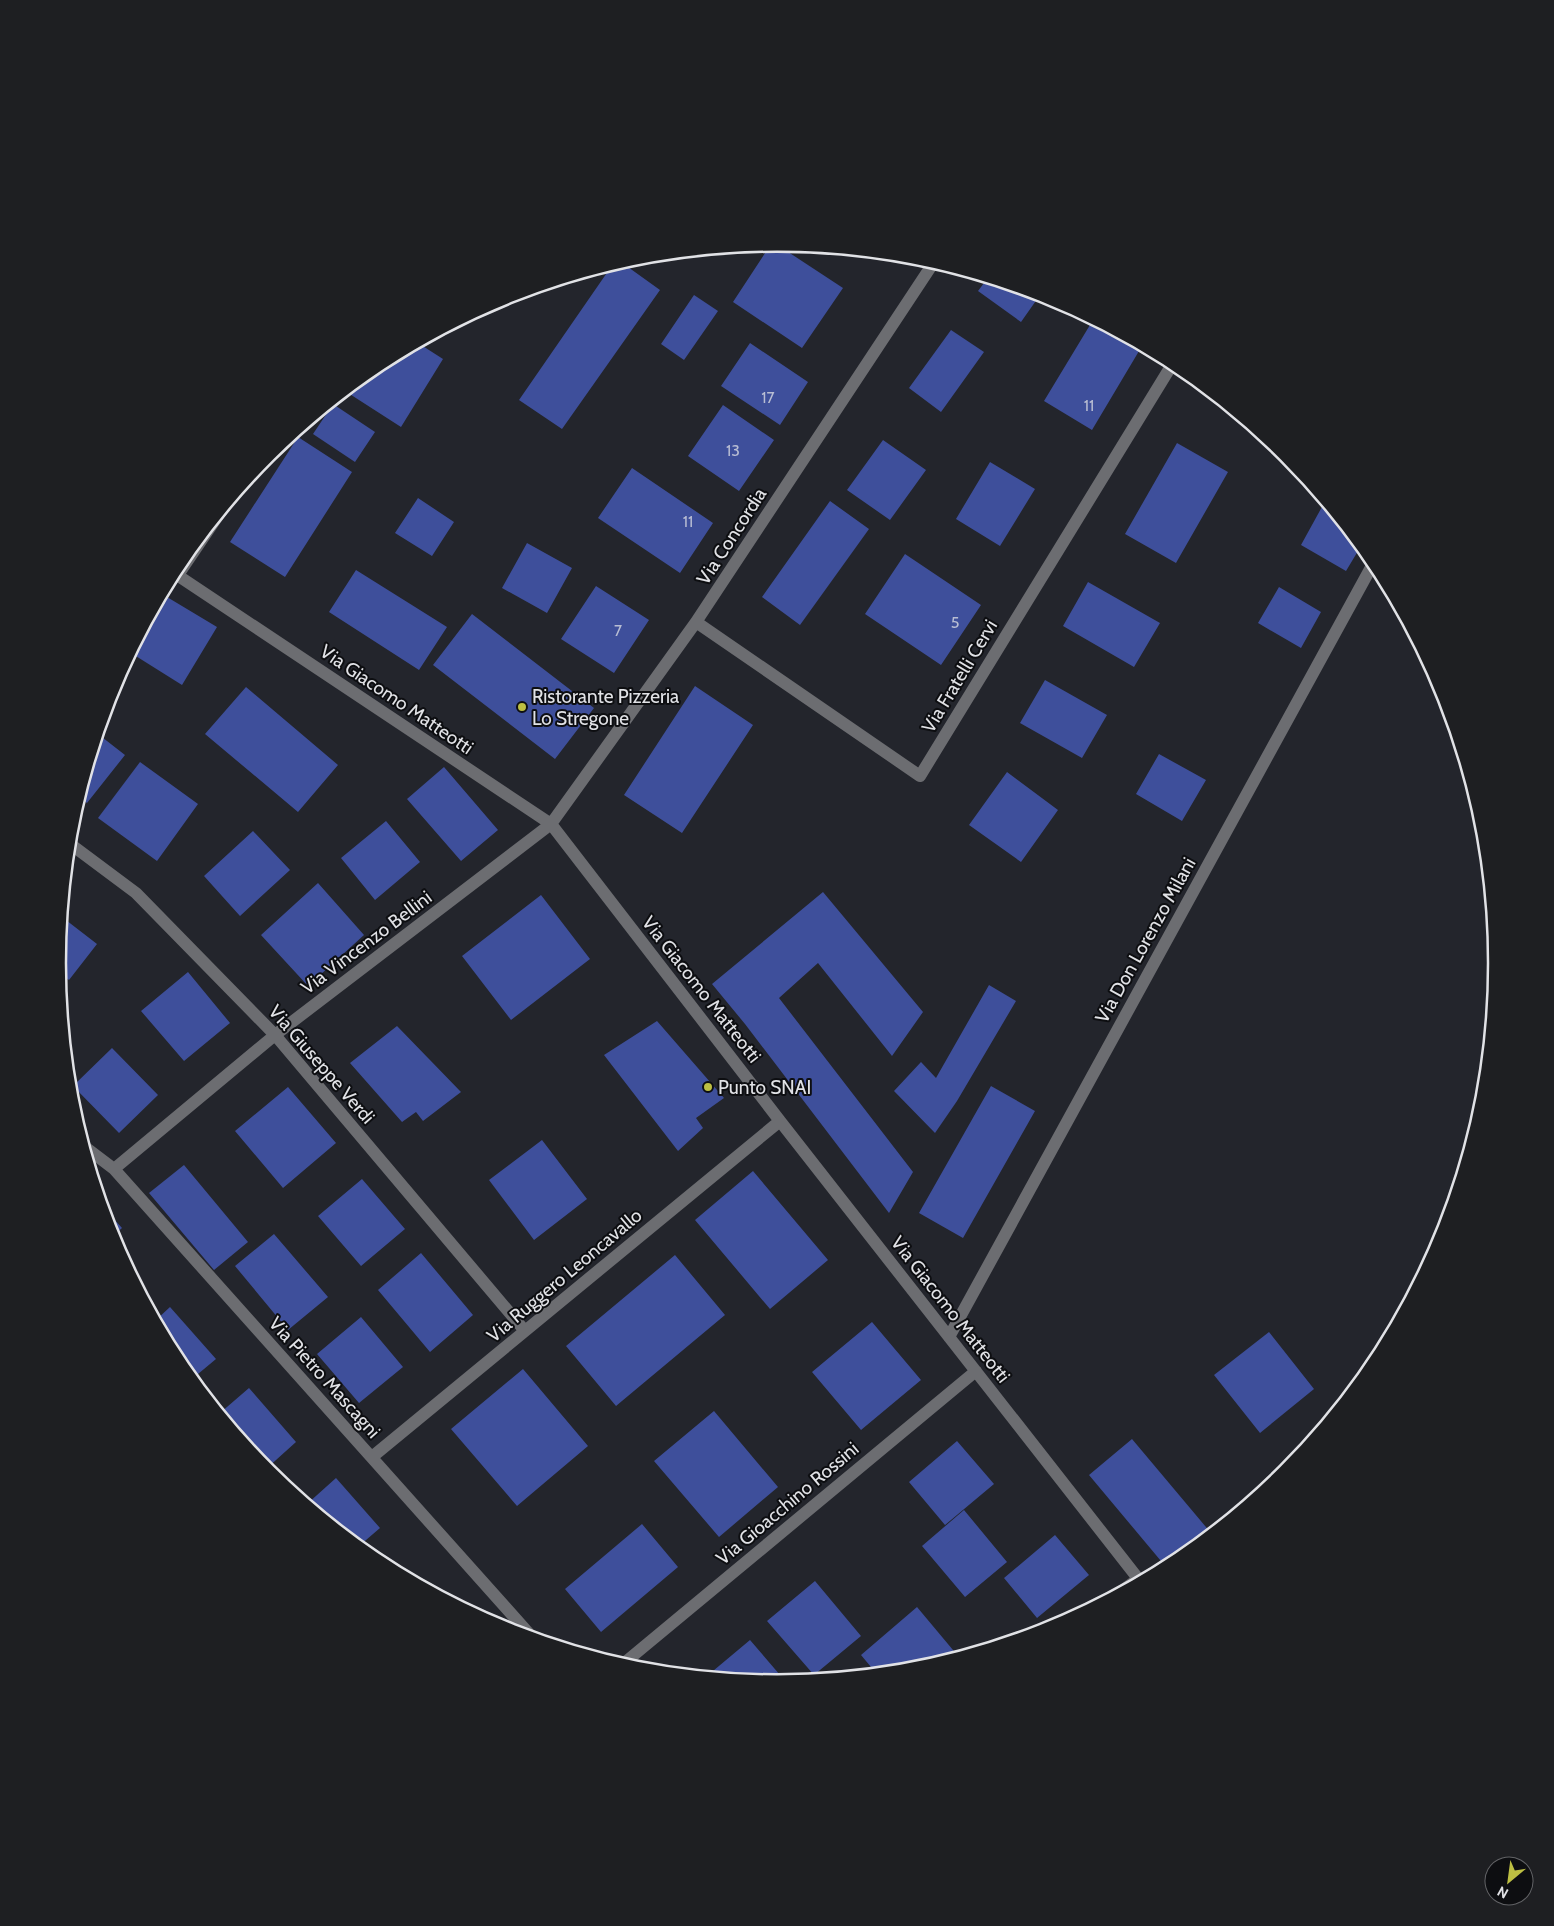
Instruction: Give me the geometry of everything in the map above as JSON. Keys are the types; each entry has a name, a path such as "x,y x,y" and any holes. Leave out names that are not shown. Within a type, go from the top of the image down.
{"street":[{"name":"Via Concordia","path":"551,824 696,622 929,269"},
{"name":"Via Fratelli Cervi","path":"696,622 920,776 1169,370"},
{"name":"Via Don Lorenzo Milani","path":"949,1337 1369,570"},
{"name":"Via Giacomo Matteotti","path":"180,577 551,824 1136,1576"},
{"name":"Via Vincenzo Bellini","path":"114,1169 275,1035 551,824"},
{"name":"Via Giuseppe Verdi","path":"76,848 136,893 275,1035 525,1331"},
{"name":"Via Ruggero Leoncavallo","path":"372,1457 780,1120"},
{"name":"Via Pietro Mascagni","path":"92,1152 114,1169 523,1626"},
{"name":"Via Gioacchino Rossini","path":"630,1658 976,1371"}],"building":[{"path":"765,253 789,253 843,288 802,348 733,302"},
{"path":"629,268 660,290 562,429 519,400 607,273"},
{"path":"984,283 1036,301 1021,322 978,291"},
{"path":"694,295 718,311 684,360 661,344"},
{"path":"1090,325 1139,351 1092,430 1044,401"},
{"path":"951,330 984,352 941,412 909,388"},
{"path":"750,343 808,382 780,425 721,386"},
{"path":"423,346 443,359 401,427 350,394"},
{"path":"723,405 774,440 739,491 688,456"},
{"path":"336,406 375,432 355,462 313,434 327,413"},
{"path":"299,437 352,472 285,577 230,542"},
{"path":"883,440 926,470 890,520 847,490"},
{"path":"1177,443 1228,472 1176,563 1125,534"},
{"path":"990,462 1035,489 1000,546 956,519"},
{"path":"632,468 713,523 680,573 598,518"},
{"path":"418,498 454,522 432,556 395,533"},
{"path":"830,501 869,529 800,625 762,597"},
{"path":"1322,507 1357,553 1346,571 1301,545"},
{"path":"527,543 572,568 547,613 502,588"},
{"path":"905,554 981,605 941,665 865,614"},
{"path":"356,570 447,627 419,670 329,612"},
{"path":"1088,582 1160,623 1134,667 1063,626"},
{"path":"596,586 649,620 614,673 561,639"},
{"path":"1279,587 1321,612 1301,648 1258,623"},
{"path":"168,597 217,627 182,685 136,656"},
{"path":"472,614 594,708 555,759 433,665"},
{"path":"1045,680 1107,715 1082,758 1020,723"},
{"path":"695,686 753,725 682,833 624,795"},
{"path":"246,687 338,765 298,812 205,734"},
{"path":"103,738 125,755 87,803 85,802 90,779"},
{"path":"1159,754 1206,780 1182,821 1136,794"},
{"path":"140,762 198,804 157,861 98,818"},
{"path":"444,767 498,830 461,861 407,799"},
{"path":"1007,772 1058,810 1021,862 969,825"},
{"path":"386,821 420,862 375,900 341,858"},
{"path":"253,831 290,870 240,916 204,876"},
{"path":"318,883 364,935 308,986 261,935"},
{"path":"823,892 923,1012 892,1056 818,963 779,998 913,1172 889,1213 745,1024 712,984"},
{"path":"541,895 590,959 511,1020 462,956"},
{"path":"68,921 97,944 69,980 67,978 66,963"},
{"path":"188,972 230,1023 184,1061 141,1011"},
{"path":"989,985 1016,1001 957,1101 935,1133 894,1091 921,1062 936,1078"},
{"path":"657,1021 724,1098 696,1118 703,1128 678,1151 604,1055"},
{"path":"397,1026 461,1092 423,1121 416,1112 402,1122 350,1063"},
{"path":"112,1048 158,1095 119,1133 78,1091 77,1082"},
{"path":"991,1086 1035,1111 963,1238 919,1213"},
{"path":"288,1087 336,1143 283,1188 235,1131"},
{"path":"542,1140 587,1199 534,1240 489,1180"},
{"path":"184,1165 248,1242 214,1270 149,1193"},
{"path":"753,1171 828,1260 770,1309 695,1220"},
{"path":"362,1179 405,1229 361,1266 318,1216"},
{"path":"114,1220 122,1228 119,1231"},
{"path":"274,1234 328,1297 288,1330 235,1266"},
{"path":"421,1253 473,1315 430,1352 378,1290"},
{"path":"675,1255 725,1315 616,1406 566,1346"},
{"path":"170,1307 216,1359 198,1374 160,1316"},
{"path":"361,1317 403,1367 359,1403 317,1354"},
{"path":"872,1322 921,1380 861,1430 812,1372"},
{"path":"1269,1332 1314,1389 1260,1433 1214,1375"},
{"path":"523,1369 588,1446 517,1506 451,1429"},
{"path":"249,1388 296,1442 272,1464 224,1409"},
{"path":"714,1411 778,1487 719,1537 654,1461"},
{"path":"1132,1439 1207,1529 1161,1561 1089,1475"},
{"path":"957,1441 994,1484 945,1525 909,1482"},
{"path":"336,1478 380,1528 364,1541 312,1500"},
{"path":"964,1510 1007,1562 965,1597 922,1546"},
{"path":"642,1524 678,1567 601,1632 565,1589"},
{"path":"1055,1535 1089,1575 1037,1618 1004,1578"},
{"path":"815,1581 861,1636 817,1672 812,1672 767,1621"},
{"path":"917,1607 954,1652 872,1668 861,1655"},
{"path":"750,1640 779,1674 731,1672 714,1671"}],"place":[{"name":"Ristorante Pizzeria Lo Stregone","path":"522,707"},
{"name":"Punto SNAI","path":"708,1087"}]}
